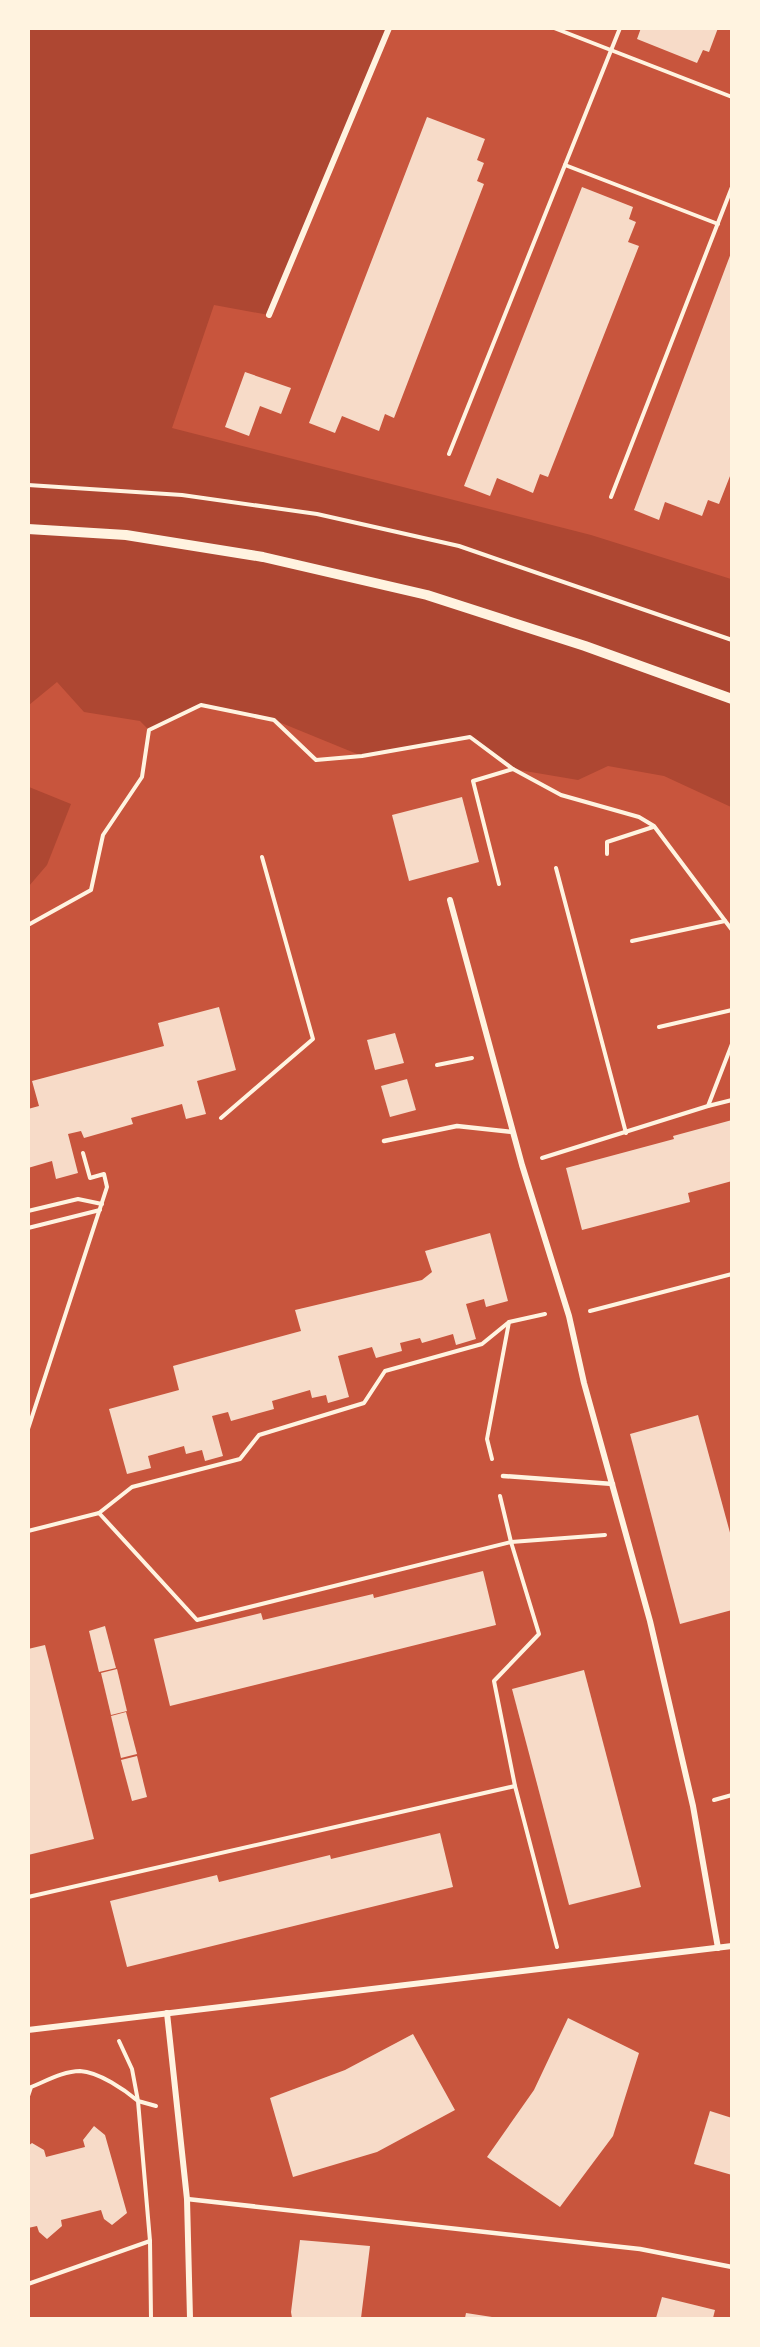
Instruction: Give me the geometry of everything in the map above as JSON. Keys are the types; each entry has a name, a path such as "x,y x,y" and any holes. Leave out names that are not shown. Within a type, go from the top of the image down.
{"street":[{"path":"269,315 389,28"},
{"path":"28,529 126,536 262,557 427,595 585,646 732,699"},
{"path":"450,900 522,1164 567,1309 584,1383 657,1649 691,1795 718,1948"},
{"path":"28,2022 29,2030 732,1946"},
{"path":"167,2013 187,2199 190,2319"}],"lane":[{"path":"384,1141 457,1126 513,1132"},
{"path":"503,1476 613,1485"},
{"path":"187,2199 640,2249 732,2267"}],"path":[{"path":"554,28 732,97"},
{"path":"449,454 620,28"},
{"path":"565,165 718,224"},
{"path":"611,497 732,187"},
{"path":"28,485 182,495 327,517 459,546 732,640"},
{"path":"28,926 91,890 103,835 142,777 149,730 201,705 274,720 316,760 362,756 470,737 513,769 561,795 639,817 654,826 732,930"},
{"path":"499,884 473,781 513,769"},
{"path":"607,854 607,842 654,826"},
{"path":"221,1118 313,1039 262,857"},
{"path":"556,868 626,1133"},
{"path":"632,941 725,921"},
{"path":"659,1027 732,1010"},
{"path":"708,1106 732,1044"},
{"path":"437,1065 492,1054"},
{"path":"522,1164 732,1100"},
{"path":"28,1429 107,1187 104,1174 90,1178 83,1153"},
{"path":"28,1210 78,1199 102,1207"},
{"path":"28,1228 102,1207"},
{"path":"569,1317 732,1274"},
{"path":"28,1531 99,1513 132,1487 240,1459 259,1435 364,1403 385,1371 482,1344 509,1322 567,1309"},
{"path":"492,1462 487,1439 509,1322"},
{"path":"498,1485 511,1542 538,1634 494,1681 515,1786 562,1966"},
{"path":"99,1513 197,1620 511,1542 627,1534"},
{"path":"28,1897 515,1786"},
{"path":"116,2019 119,2042 132,2069 138,2101 150,2241 151,2319"},
{"path":"28,2096 31,2087 53,2078 81,2071 118,2084 138,2101 178,2112"},
{"path":"28,2283 150,2241"}],"shaded area":[{"path":"29,29 389,29 269,315 214,305 172,428 591,535 731,579 731,807 664,776 608,766 578,780 513,769 470,737 362,756 274,720 201,705 149,730 140,721 84,712 57,682 29,705"},
{"path":"29,787 71,804 47,865 29,886"}],"building":[{"path":"641,28 718,28 709,52 703,50 697,63 637,39"},
{"path":"427,117 485,139 477,160 484,163 477,181 484,184 394,418 385,414 379,431 342,416 335,433 309,423"},
{"path":"582,187 633,207 629,219 636,222 628,242 639,246 548,477 540,474 533,493 497,478 490,496 464,486"},
{"path":"731,253 732,471 719,504 708,500 702,516 665,502 659,520 634,510"},
{"path":"245,372 291,388 281,414 260,406 249,436 225,427"},
{"path":"462,797 479,862 409,881 392,815"},
{"path":"219,1007 236,1070 197,1081 206,1114 186,1119 182,1104 131,1118 133,1124 84,1138 81,1131 68,1134 78,1173 56,1179 52,1161 28,1168 28,1109 39,1106 32,1081 164,1046 158,1023"},
{"path":"395,1033 404,1063 375,1070 367,1040"},
{"path":"407,1079 416,1110 390,1117 381,1086"},
{"path":"732,1120 732,1181 688,1193 690,1202 582,1230 566,1168 674,1139 673,1136"},
{"path":"490,1233 508,1301 486,1307 484,1299 466,1304 476,1339 456,1345 453,1334 422,1343 420,1338 400,1343 402,1351 376,1358 372,1347 338,1356 349,1397 328,1403 326,1395 312,1398 310,1390 272,1401 274,1409 231,1421 228,1412 212,1416 223,1456 205,1461 202,1450 186,1454 184,1446 148,1456 151,1468 127,1474 109,1409 179,1390 173,1366 301,1331 295,1310 422,1280 432,1272 425,1251"},
{"path":"698,1415 732,1540 732,1610 680,1624 630,1434"},
{"path":"483,1571 496,1625 170,1706 154,1639 261,1613 263,1620 373,1594 374,1598"},
{"path":"105,1626 116,1668 99,1672 89,1631"},
{"path":"45,1645 94,1839 28,1855 28,1649"},
{"path":"117,1669 127,1711 111,1715 101,1673"},
{"path":"584,1670 641,1887 569,1905 512,1689"},
{"path":"126,1712 137,1754 121,1758 111,1716"},
{"path":"137,1756 147,1797 132,1801 121,1760"},
{"path":"440,1833 453,1887 127,1967 110,1901 217,1875 219,1882 330,1855 331,1859"},
{"path":"568,2018 639,2053 613,2136 560,2207 487,2157 534,2090"},
{"path":"413,2034 455,2110 377,2152 293,2177 270,2098 345,2070"},
{"path":"710,2111 732,2118 732,2175 694,2164"},
{"path":"94,2126 105,2135 127,2213 112,2225 104,2219 101,2210 61,2220 62,2226 47,2239 39,2232 37,2226 28,2228 28,2146 32,2143 44,2150 46,2157 85,2147 83,2140"},
{"path":"300,2240 370,2246 361,2318 292,2318"},
{"path":"662,2297 715,2310 713,2318 656,2318"},
{"path":"466,2313 492,2317 492,2318 465,2318"}]}
